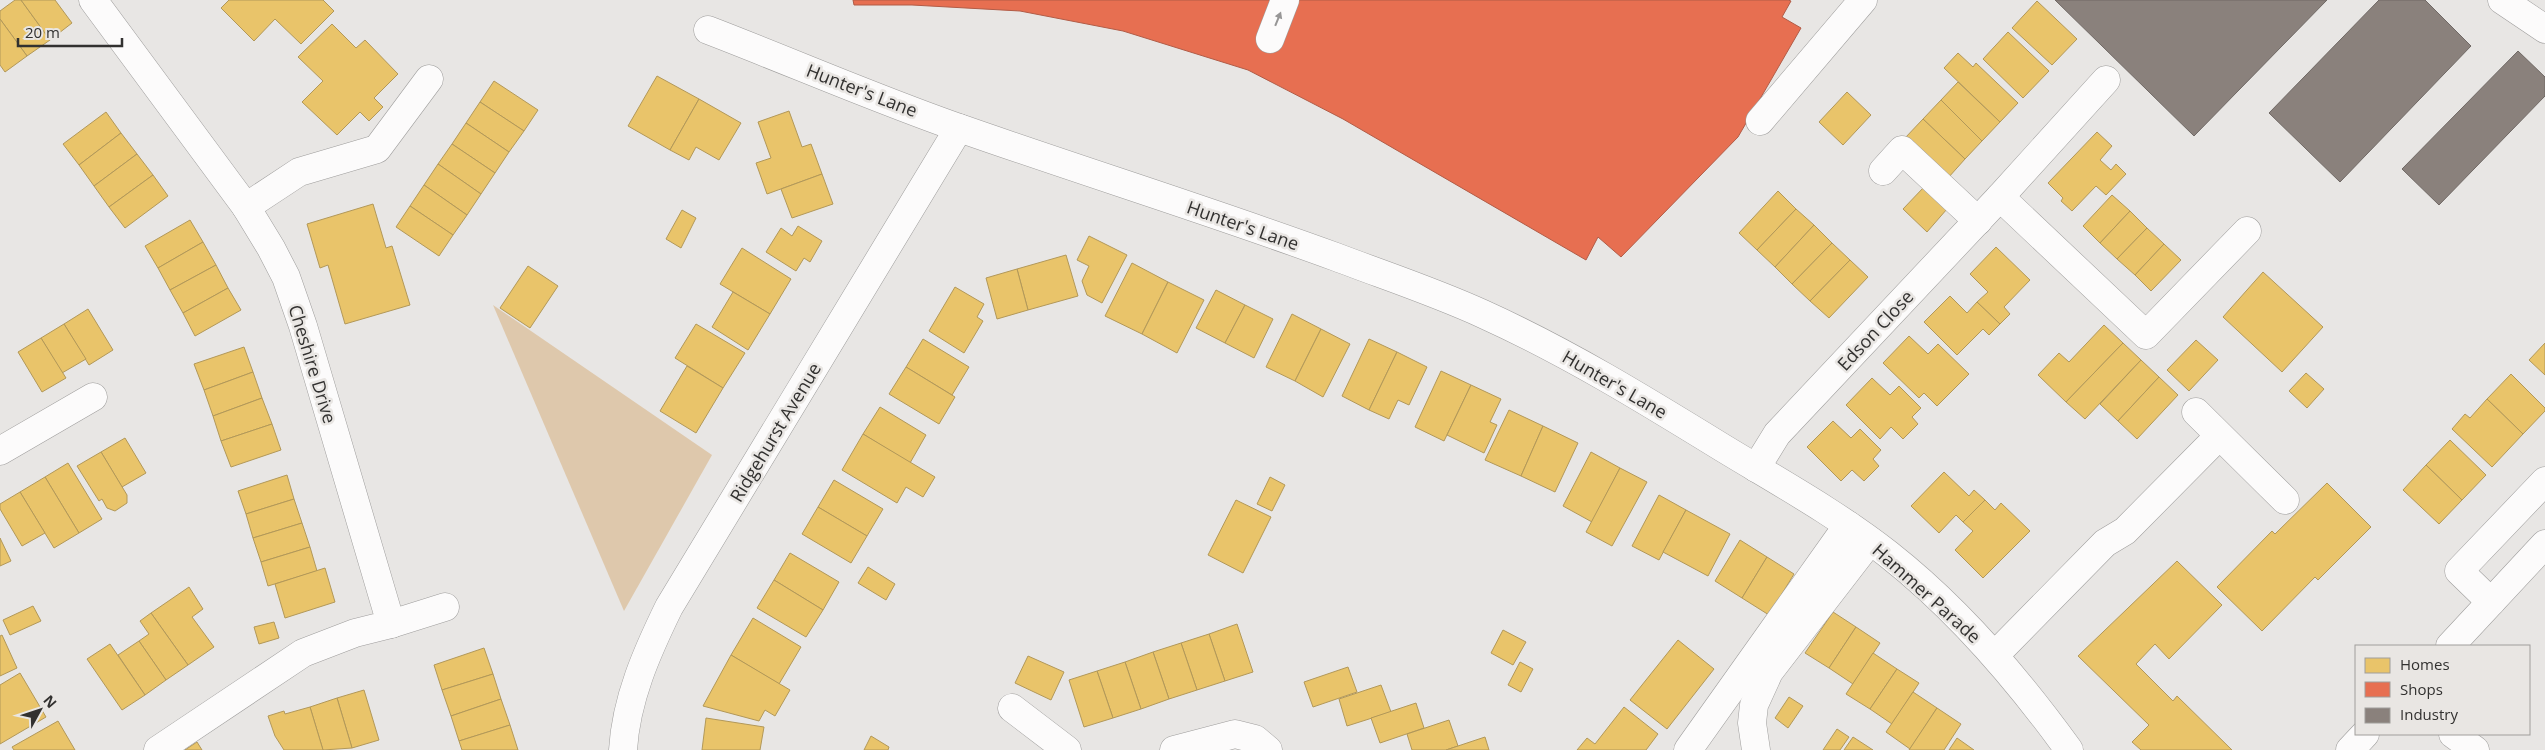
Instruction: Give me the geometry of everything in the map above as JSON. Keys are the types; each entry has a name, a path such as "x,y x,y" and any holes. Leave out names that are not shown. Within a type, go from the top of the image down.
{"street":[{"name":"Cheshire Drive","path":"92,0 246,207 282,270 303,326 391,624"},
{"path":"1270,38 1285,0"},
{"path":"1760,121 1849,19 1863,0"},
{"path":"2502,0 2545,29"},
{"name":"Hunter's Lane","path":"708,30 959,128 1284,238 1448,298 1546,345 1632,392 1756,468"},
{"path":"246,207 299,172 378,149 429,79"},
{"name":"Edson Close","path":"1756,468 1777,434 1978,221 2106,80"},
{"name":"Ridgehurst Avenue","path":"623,750 634,693 646,653 669,607 959,128"},
{"path":"1883,171 1902,150 1978,221"},
{"path":"2000,197 2146,334 2247,231"},
{"path":"0,451 94,397"},
{"path":"2196,412 2285,500"},
{"path":"1995,656 2104,543 2125,531 2220,436"},
{"name":"Hammer Parade","path":"1756,468 1848,525 1936,596 1995,656 2042,713 2069,750"},
{"path":"2492,602 2459,572 2545,481"},
{"path":"1688,750 1848,525"},
{"path":"1756,750 1752,723 1754,705 1769,672 1870,541"},
{"path":"2451,645 2545,544"},
{"path":"158,750 309,650 355,633 391,624 445,606"},
{"path":"1012,708 1067,750"},
{"path":"1174,750 1235,734 1255,739 1268,750"},
{"path":"2350,750 2364,735"},
{"path":"2454,735 2475,750"}],"shaded area":[{"path":"493,305 712,455 624,611"}],"building: Homes":[{"path":"15,0 21,0 50,40 27,56 0,19 0,11"},
{"path":"21,0 55,0 72,23 50,40"},
{"path":"229,0 323,0 334,11 301,44 275,19 254,41 221,8"},
{"path":"2037,1 2077,39 2052,65 2012,28"},
{"path":"0,19 27,56 5,72 0,65"},
{"path":"332,24 356,48 365,40 398,74 374,98 383,107 369,121 360,112 337,135 302,102 323,81 298,57"},
{"path":"2008,32 2049,71 2023,98 1983,59"},
{"path":"1958,53 1973,67 1976,63 2018,103 2000,122 1944,68"},
{"path":"657,76 699,99 670,150 628,126"},
{"path":"494,81 538,110 524,131 480,102"},
{"path":"1958,82 2000,122 1982,141 1941,100"},
{"path":"1847,92 1871,115 1843,145 1819,122"},
{"path":"699,99 741,123 719,160 696,147 689,160 670,150"},
{"path":"1941,100 1982,141 1965,159 1923,119"},
{"path":"480,102 524,131 509,152 466,123"},
{"path":"789,111 802,147 811,144 822,174 767,194 756,163 771,158 758,122"},
{"path":"106,112 121,133 79,165 63,144"},
{"path":"1923,119 1965,159 1948,178 1905,138"},
{"path":"466,123 509,152 495,173 452,144"},
{"path":"2097,132 2112,146 2100,160 2111,170 2116,164 2126,174 2106,195 2096,186 2072,211 2061,201 2063,198 2048,183"},
{"path":"121,133 137,154 94,186 79,165"},
{"path":"452,144 495,173 481,194 438,164"},
{"path":"137,154 153,175 109,207 94,186"},
{"path":"438,164 481,194 467,215 424,185"},
{"path":"822,174 833,204 792,218 781,189"},
{"path":"153,175 168,196 125,228 109,207"},
{"path":"424,185 467,215 453,235 410,206"},
{"path":"1924,187 1947,209 1927,232 1903,209"},
{"path":"1778,191 1796,209 1757,250 1739,233"},
{"path":"2112,195 2130,211 2100,243 2083,226"},
{"path":"373,204 386,248 392,246 410,305 345,324 328,265 320,268 307,224"},
{"path":"410,206 453,235 439,256 396,227"},
{"path":"1796,209 1814,225 1775,267 1757,250"},
{"path":"682,210 696,218 681,248 666,239"},
{"path":"2130,211 2147,228 2117,259 2100,243"},
{"path":"190,220 203,242 158,268 145,246"},
{"path":"1814,225 1832,243 1792,284 1775,267"},
{"path":"798,226 822,241 810,262 804,258 796,271 766,252 781,228 792,236"},
{"path":"2147,228 2164,244 2135,275 2117,259"},
{"path":"1089,236 1127,255 1102,303 1087,295 1082,281 1089,266 1077,260"},
{"path":"203,242 216,265 170,290 158,268"},
{"path":"1832,243 1850,260 1810,301 1792,284"},
{"path":"2164,244 2181,260 2151,291 2135,275"},
{"path":"1996,247 2030,280 2004,307 2010,314 2000,324 1977,302 1988,292 1970,274"},
{"path":"742,248 791,279 770,314 720,284"},
{"path":"1066,255 1078,296 1028,310 1017,269"},
{"path":"1850,260 1868,277 1829,318 1810,301"},
{"path":"1132,263 1168,282 1142,334 1105,316"},
{"path":"216,265 228,288 183,313 170,290"},
{"path":"528,266 558,286 530,328 500,308"},
{"path":"1017,269 1028,310 997,319 986,278"},
{"path":"2263,272 2323,327 2282,372 2223,317"},
{"path":"1168,282 1204,300 1177,353 1142,334"},
{"path":"955,287 984,304 977,317 983,321 964,353 929,331"},
{"path":"228,288 241,310 195,336 183,313"},
{"path":"1216,290 1245,305 1225,343 1196,328"},
{"path":"733,292 770,314 748,350 712,327"},
{"path":"1950,296 1967,313 1977,302 2000,324 1989,335 1983,329 1957,355 1924,322"},
{"path":"1245,305 1273,319 1254,358 1225,343"},
{"path":"88,309 113,350 89,365 64,324"},
{"path":"1292,314 1321,329 1295,381 1266,367"},
{"path":"64,324 86,359 62,373 41,338"},
{"path":"696,324 745,353 723,388 675,358"},
{"path":"2104,325 2123,343 2066,402 2038,375 2059,353 2069,362"},
{"path":"1321,329 1350,344 1323,397 1295,381"},
{"path":"1909,336 1928,354 1938,344 1969,374 1937,406 1924,393 1919,398 1883,363"},
{"path":"41,338 66,378 42,392 18,352"},
{"path":"923,339 969,367 952,395 906,367"},
{"path":"1369,339 1397,352 1369,410 1342,396"},
{"path":"2196,340 2218,360 2189,391 2167,370"},
{"path":"2123,343 2141,360 2085,419 2066,402"},
{"path":"2545,343 2545,375 2529,360"},
{"path":"244,347 253,372 204,390 194,364"},
{"path":"1397,352 1427,367 1409,405 1398,400 1389,419 1369,410"},
{"path":"2141,360 2159,377 2118,421 2100,404"},
{"path":"687,366 723,388 696,433 660,411"},
{"path":"906,367 955,397 939,424 889,394"},
{"path":"1441,371 1471,385 1444,441 1415,427"},
{"path":"253,372 262,398 213,416 204,390"},
{"path":"2306,373 2324,389 2307,408 2289,391"},
{"path":"2511,374 2545,408 2545,411 2523,434 2487,399"},
{"path":"2159,377 2178,395 2137,439 2118,421"},
{"path":"1872,378 1890,395 1899,386 1921,408 1912,417 1918,424 1903,439 1891,427 1880,439 1846,405"},
{"path":"1471,385 1501,399 1490,422 1497,425 1484,453 1447,435"},
{"path":"262,398 272,424 221,441 213,416"},
{"path":"2487,399 2523,434 2492,467 2452,429 2465,414 2470,418"},
{"path":"880,407 926,435 910,463 863,434"},
{"path":"1509,410 1543,426 1521,476 1485,460"},
{"path":"1833,421 1851,438 1860,429 1881,450 1873,459 1879,466 1864,481 1852,470 1841,481 1807,447"},
{"path":"272,424 281,450 231,467 221,441"},
{"path":"1543,426 1578,443 1555,492 1521,476"},
{"path":"863,434 935,477 923,497 906,487 897,503 842,470"},
{"path":"125,438 146,473 122,487 101,452"},
{"path":"2450,440 2486,475 2462,500 2426,465"},
{"path":"101,452 127,495 127,503 115,511 107,508 102,499 99,501 77,466"},
{"path":"1591,452 1620,468 1592,522 1563,506"},
{"path":"68,463 102,519 79,533 45,477"},
{"path":"2426,465 2462,500 2439,524 2403,490"},
{"path":"1620,468 1647,482 1612,546 1586,532"},
{"path":"1944,472 1969,496 1974,490 1985,500 1963,522 1956,515 1939,533 1911,506"},
{"path":"287,475 294,499 246,514 238,491"},
{"path":"45,477 79,533 54,548 20,492"},
{"path":"1270,477 1285,485 1272,511 1257,504"},
{"path":"834,480 883,509 867,536 818,507"},
{"path":"2327,483 2371,527 2318,580 2315,577 2262,631 2217,587 2272,531 2275,534"},
{"path":"20,492 45,533 22,546 0,509 0,504"},
{"path":"1659,495 1686,510 1659,560 1632,546"},
{"path":"294,499 302,523 253,538 246,514"},
{"path":"1236,500 1271,517 1243,573 1208,555"},
{"path":"1985,500 1995,510 2001,503 2030,531 1983,578 1955,550 1973,531 1963,522"},
{"path":"818,507 867,536 851,563 802,534"},
{"path":"1686,510 1730,534 1708,576 1663,552"},
{"path":"302,523 310,547 261,562 253,538"},
{"path":"0,538 11,561 0,566"},
{"path":"1740,540 1767,557 1742,598 1715,581"},
{"path":"310,547 317,571 268,586 261,562"},
{"path":"790,553 839,582 823,610 774,580"},
{"path":"1767,557 1794,574 1769,615 1742,598"},
{"path":"2177,561 2222,605 2169,659 2155,644 2136,664 2173,701 2177,696 2232,750 2141,750 2132,742 2149,725 2078,656"},
{"path":"868,567 895,584 886,600 858,583"},
{"path":"325,568 335,602 285,618 275,584"},
{"path":"774,580 823,610 806,637 757,608"},
{"path":"189,587 203,609 192,617 214,647 188,665 151,613"},
{"path":"33,606 41,621 10,635 3,620"},
{"path":"1833,612 1856,627 1829,668 1805,653"},
{"path":"151,613 188,665 166,680 139,641 149,634 140,621"},
{"path":"753,618 801,647 779,684 731,655"},
{"path":"274,622 279,638 259,644 254,627"},
{"path":"1237,624 1253,672 1225,681 1209,634"},
{"path":"1856,627 1880,643 1853,684 1829,668"},
{"path":"1503,630 1526,642 1513,665 1491,653"},
{"path":"1209,634 1225,681 1197,690 1181,643"},
{"path":"2,635 17,668 0,676 0,636"},
{"path":"1678,640 1714,669 1667,729 1630,700"},
{"path":"139,641 166,680 145,695 118,655"},
{"path":"1181,643 1197,690 1169,699 1153,652"},
{"path":"110,644 145,695 122,710 87,659"},
{"path":"484,648 493,674 442,690 434,665"},
{"path":"1153,652 1169,699 1141,709 1125,662"},
{"path":"1873,653 1897,669 1870,709 1846,694"},
{"path":"731,655 790,690 775,716 765,710 759,721 703,706"},
{"path":"1028,656 1064,672 1051,700 1015,683"},
{"path":"1125,662 1141,709 1113,718 1097,671"},
{"path":"1520,662 1533,669 1521,692 1508,685"},
{"path":"1348,667 1357,692 1313,707 1304,682"},
{"path":"1897,669 1919,683 1892,724 1870,709"},
{"path":"1097,671 1113,718 1084,727 1069,680"},
{"path":"20,673 46,717 0,744 0,685"},
{"path":"493,674 501,699 451,716 442,690"},
{"path":"1381,685 1391,712 1347,726 1339,699"},
{"path":"364,690 379,740 352,748 337,698"},
{"path":"1913,692 1937,708 1910,749 1886,732"},
{"path":"1789,697 1803,706 1788,728 1775,718"},
{"path":"337,698 352,748 323,750 310,707"},
{"path":"501,699 510,725 459,741 451,716"},
{"path":"1416,703 1424,728 1380,743 1371,718"},
{"path":"310,707 323,750 284,750 275,736 268,716 284,711 285,714"},
{"path":"1624,707 1658,734 1646,750 1577,750 1587,738 1595,744"},
{"path":"1937,708 1961,724 1944,750 1909,750"},
{"path":"706,718 764,727 760,750 702,750"},
{"path":"1449,720 1458,746 1446,750 1412,750 1407,734"},
{"path":"58,721 75,750 14,750 12,747"},
{"path":"510,725 518,750 462,750 459,741"},
{"path":"1837,729 1849,737 1840,750 1823,750"},
{"path":"871,736 889,747 888,750 864,750"},
{"path":"1485,737 1489,750 1446,750"},
{"path":"1853,737 1873,750 1844,750"},
{"path":"1957,738 1974,750 1949,750"},
{"path":"197,742 202,750 185,750"}],"building: Shops":[{"path":"853,0 1788,0 1791,1 1782,17 1801,28 1738,137 1621,257 1598,237 1586,260 1343,119 1248,70 1123,31 1020,11 912,5 854,5"}],"building: Industry":[{"path":"2055,0 2327,0 2194,136"},
{"path":"2379,0 2425,0 2471,46 2340,182 2269,113"},
{"path":"2518,51 2545,77 2545,96 2439,205 2402,169"}]}
